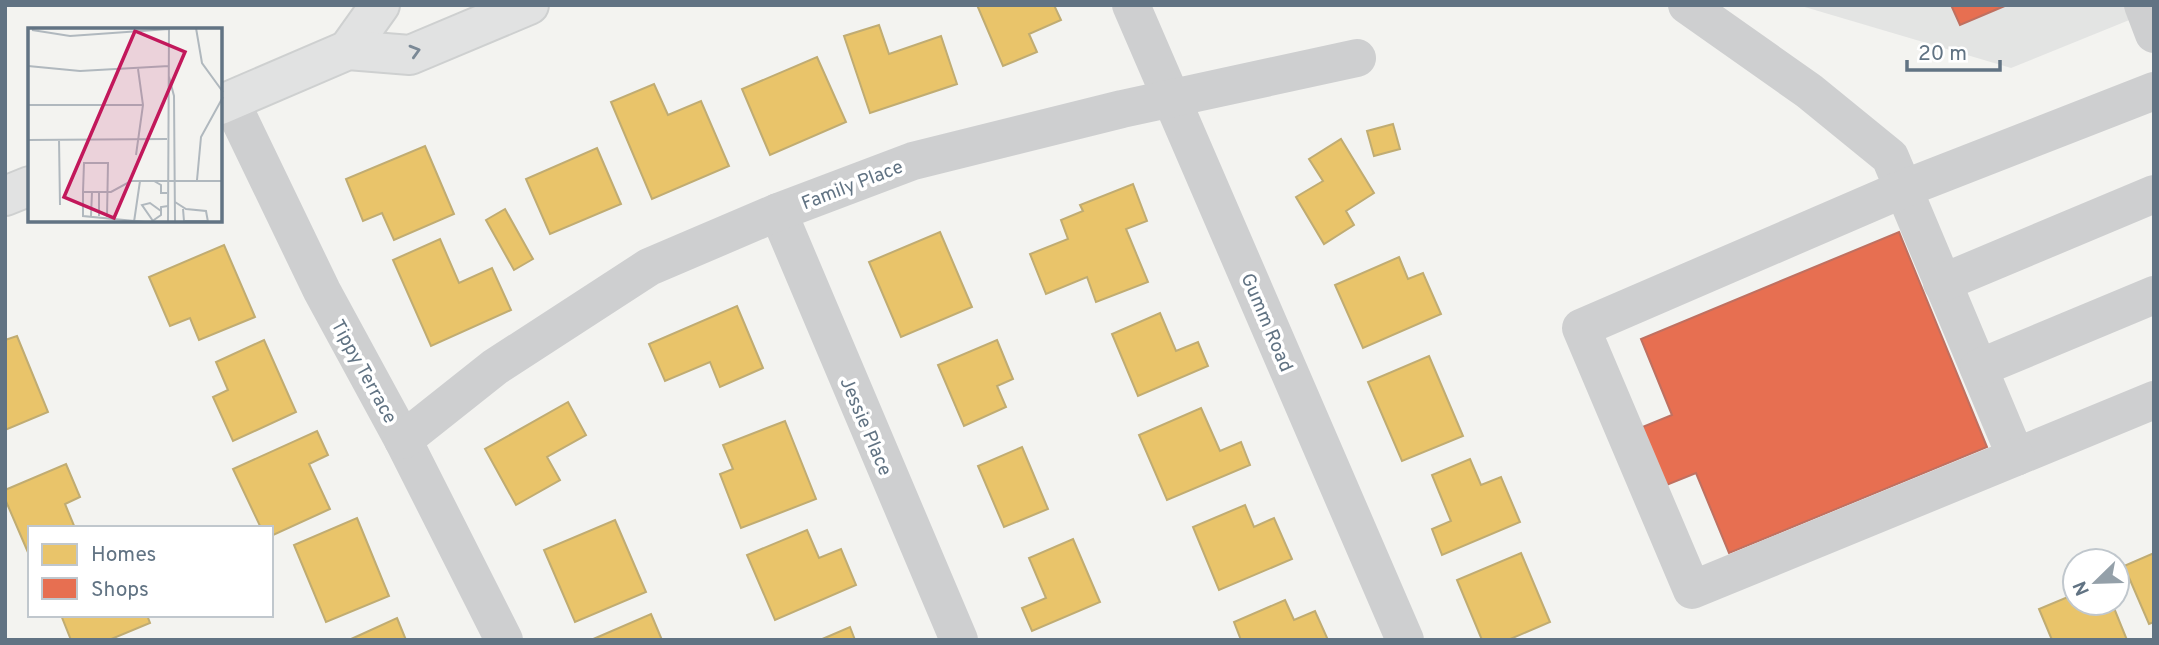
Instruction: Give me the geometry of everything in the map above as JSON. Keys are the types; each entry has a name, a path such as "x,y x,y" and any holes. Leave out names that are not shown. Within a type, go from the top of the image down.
{"main road":[{"path":"348,50 380,5"},
{"path":"225,102 348,50 410,55 529,5"},
{"path":"5,196 28,187"}],"street":[{"name":"Gumm Road","path":"1131,5 1405,640"},
{"path":"1687,5 1809,91 1889,157 2016,457"},
{"path":"2143,5 2154,34"},
{"name":"Family Place","path":"403,440 495,367 649,267 778,212 913,161 1357,58"},
{"path":"2154,90 1903,189 1581,328 1692,590 2154,400"},
{"name":"Tippy Terrace","path":"225,102 322,291 403,440 503,640"},
{"path":"1942,283 2154,194"},
{"name":"Jessie Place","path":"778,212 959,640"},
{"path":"1979,368 2154,295"}],"shaded area":[{"path":"1798,5 2154,5 2154,10 2011,68"}],"building: Homes":[{"path":"977,5 1054,5 1061,20 1029,34 1037,52 1003,66"},
{"path":"879,25 889,54 941,36 957,84 870,113 844,36"},
{"path":"817,57 846,122 770,155 742,89"},
{"path":"654,84 668,115 701,101 729,166 652,199 611,102"},
{"path":"1393,124 1400,149 1374,156 1367,131"},
{"path":"1341,139 1374,193 1346,211 1354,225 1324,244 1296,197 1323,181 1309,159"},
{"path":"425,146 454,214 394,240 382,213 363,221 346,179"},
{"path":"597,148 621,204 550,234 526,179"},
{"path":"1133,184 1147,221 1126,229 1148,282 1096,302 1087,277 1046,294 1030,254 1068,239 1061,220 1083,211 1080,205"},
{"path":"505,209 533,259 514,270 486,220"},
{"path":"940,232 972,307 901,337 869,262"},
{"path":"440,239 459,283 492,268 511,310 431,346 393,260"},
{"path":"224,245 255,317 199,340 190,318 170,326 149,277"},
{"path":"1399,257 1408,279 1423,273 1441,314 1363,348 1335,285"},
{"path":"737,306 763,368 720,387 710,362 665,381 649,344"},
{"path":"1160,313 1176,351 1198,342 1208,366 1138,396 1112,334"},
{"path":"17,336 48,412 5,430 5,340"},
{"path":"264,340 296,412 233,441 213,397 228,390 216,362"},
{"path":"997,340 1013,379 997,386 1006,407 964,426 938,365"},
{"path":"1429,356 1463,436 1402,461 1368,382"},
{"path":"568,402 586,435 547,457 560,480 516,505 485,449"},
{"path":"1201,408 1220,451 1241,442 1250,465 1167,500 1139,435"},
{"path":"785,421 816,499 741,528 720,474 733,469 723,445"},
{"path":"317,431 328,455 309,464 330,509 273,535 273,526 260,526 233,469"},
{"path":"1022,447 1048,509 1004,527 978,466"},
{"path":"1470,459 1481,485 1501,477 1520,522 1442,555 1432,529 1451,521 1432,475"},
{"path":"66,464 80,497 65,504 74,526 28,526 28,552 5,499 5,490"},
{"path":"1245,505 1254,527 1274,518 1292,559 1219,590 1193,527"},
{"path":"357,518 389,596 326,622 294,545"},
{"path":"615,520 646,592 575,622 544,550"},
{"path":"807,530 819,558 841,549 856,585 775,620 747,555"},
{"path":"1073,539 1100,602 1032,631 1022,608 1046,598 1029,558"},
{"path":"1521,553 1550,622 1508,640 1482,640 1457,580"},
{"path":"2154,553 2154,622 2149,624 2131,582 2131,563"},
{"path":"1285,600 1294,620 1315,611 1328,640 1241,640 1234,622"},
{"path":"2061,600 2061,617 2118,617 2127,640 2052,640 2039,609"},
{"path":"651,614 662,640 591,640"},
{"path":"62,617 148,617 150,623 109,640 71,640"},
{"path":"397,618 406,640 349,640"},
{"path":"850,627 855,640 820,640"}],"building: Shops":[{"path":"1951,5 2007,5 1960,25"},
{"path":"1899,232 1987,447 1729,553 1696,473 1664,486 1640,428 1672,415 1641,339"}]}
